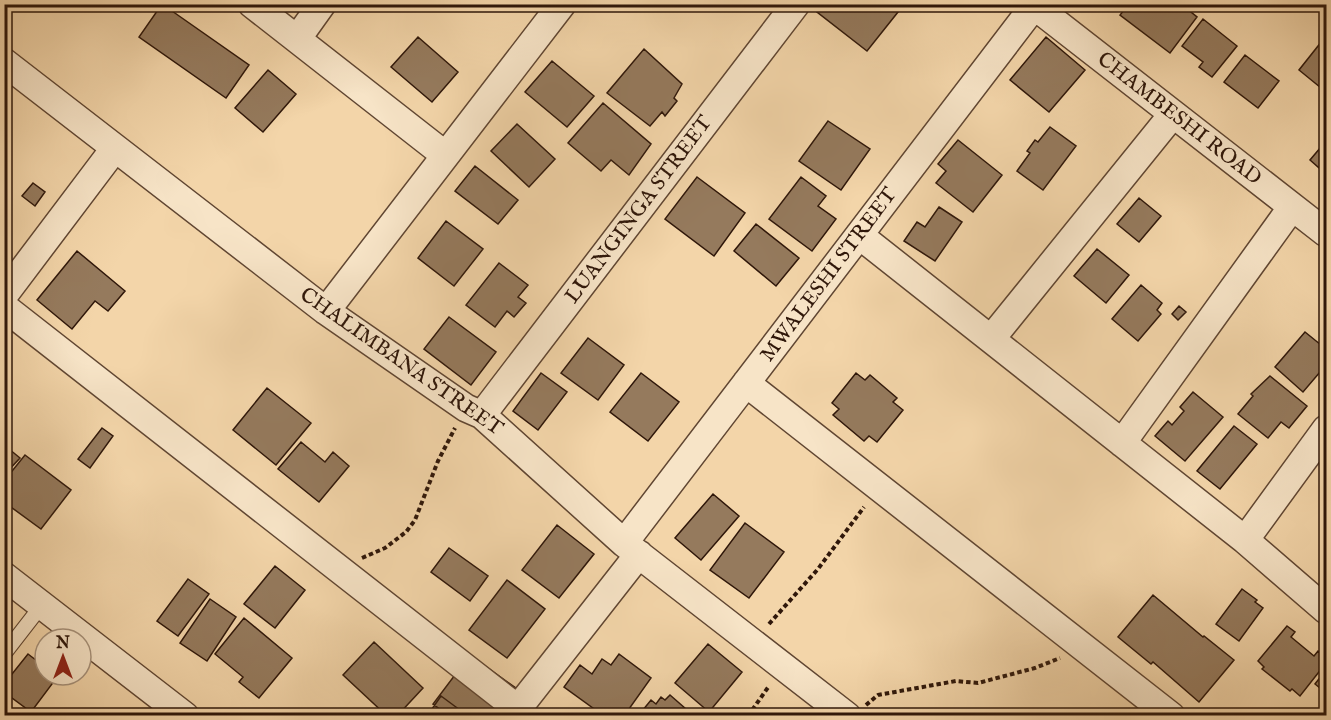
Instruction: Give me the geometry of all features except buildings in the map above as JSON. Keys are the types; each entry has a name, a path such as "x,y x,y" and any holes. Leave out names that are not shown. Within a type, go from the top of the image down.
{"street":[{"path":"252,4 445,155"},
{"path":"297,39 322,4"},
{"path":"326,311 562,4"},
{"name":"LUANGINGA STREET","path":"474,411 796,4"},
{"name":"CHAMBESHI ROAD","path":"1033,5 1326,233"},
{"name":"MWALESHI STREET","path":"515,712 632,549 746,384 1033,5"},
{"name":"CHALIMBANA STREET","path":"4,62 326,311 474,411 632,549 783,666 854,712"},
{"path":"991,339 1173,114"},
{"path":"4,295 115,148"},
{"path":"1122,442 1292,207"},
{"path":"859,235 1245,540 1326,610"},
{"path":"4,307 339,568 515,712"},
{"path":"746,384 1171,716"},
{"path":"1245,540 1326,429"},
{"path":"4,576 184,716"}],"lane":[{"path":"4,654 42,605"}],"path":[{"path":"339,568 385,548 406,532 415,520 438,461 474,411"},
{"path":"753,642 818,568 879,487"},
{"path":"854,712 878,695 956,681 978,683 1035,668 1086,648"},
{"path":"748,716 783,666"}]}
